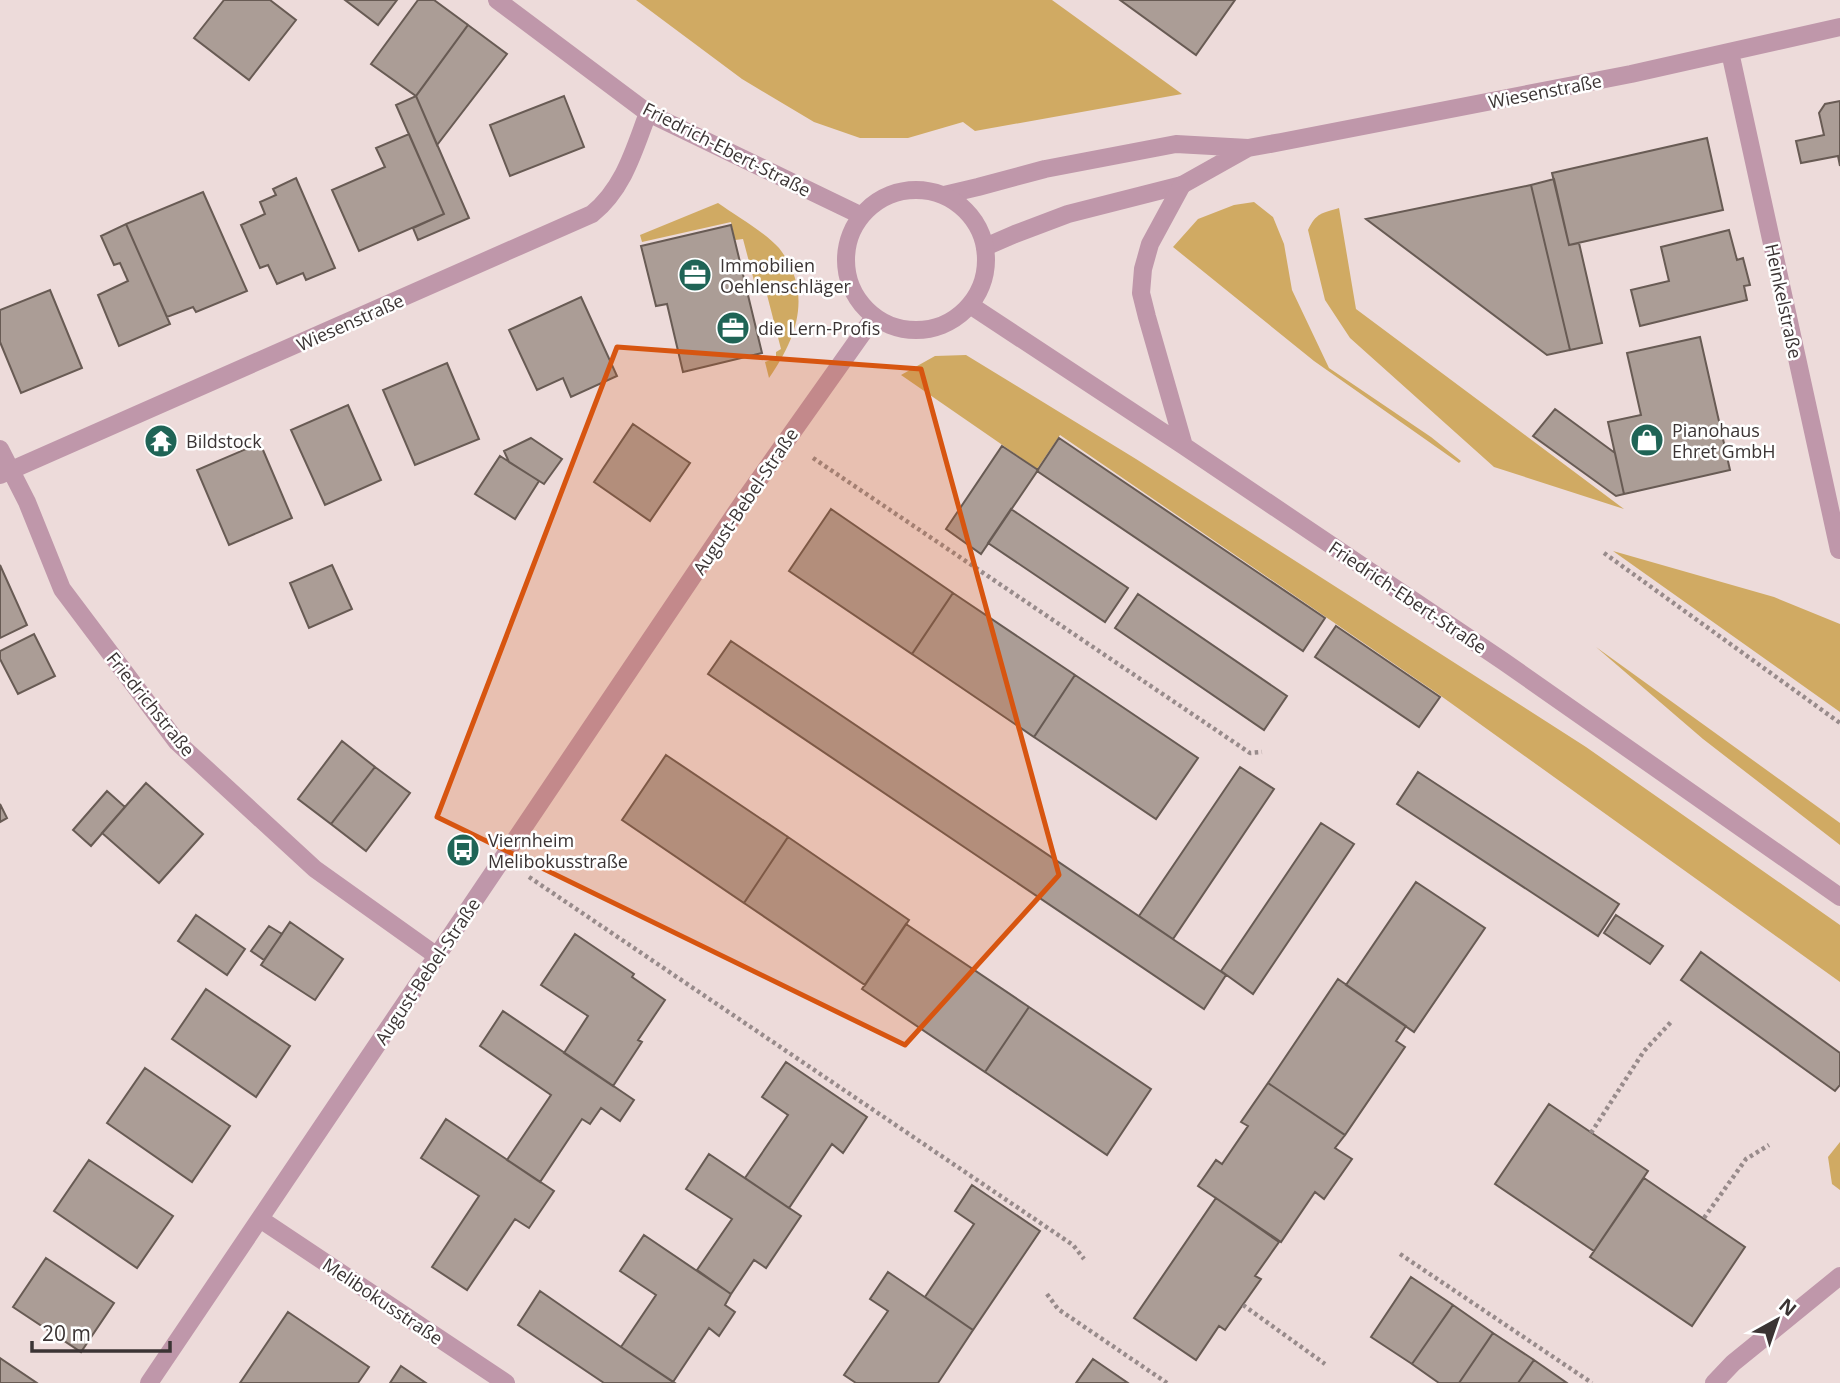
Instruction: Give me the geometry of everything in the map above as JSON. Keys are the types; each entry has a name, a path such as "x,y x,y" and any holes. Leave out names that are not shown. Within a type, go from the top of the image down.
{"street":[{"name":"Friedrich-Ebert-Straße","path":"498,0 648,113 860,215"},
{"name":"Wiesenstraße","path":"944,195 1045,169 1176,144 1248,148 1631,74 1840,27"},
{"name":"Heinkelstraße","path":"1730,52 1839,550"},
{"name":"Wiesenstraße","path":"5,472 592,214 606,203 616,189 648,113"},
{"name":"Wiesenstraße","path":"985,247 1068,214 1182,185 1248,148"},
{"path":"1182,185 1150,244 1143,269 1142,293 1184,446"},
{"path":"922,189 944,195 960,205 982,233 986,270 980,289 970,305 942,326 924,331 890,326 874,317 858,301 848,281 845,258 849,235 860,215 877,200 898,191 922,189"},
{"name":"Friedrich-Ebert-Straße","path":"970,305 1503,661 1840,897"},
{"name":"August-Bebel-Straße","path":"149,1383 786,440 874,317"},
{"name":"Friedrichstraße","path":"0,449 5,472 27,502 62,590 177,741 315,869 437,956"},
{"name":"Melibokusstraße","path":"260,1219 506,1383"},
{"path":"1714,1383 1733,1363 1840,1276"}],"path":[{"path":"786,440 1250,753 1262,752"},
{"path":"1604,553 1840,723"},
{"path":"503,859 1073,1245 1083,1259"},
{"path":"1591,1133 1644,1051 1671,1022"},
{"path":"1704,1218 1746,1160 1769,1146"},
{"path":"1400,1254 1592,1383"},
{"path":"1047,1294 1058,1309 1167,1383"},
{"path":"1243,1304 1325,1364"}],"highlighted area":[{"path":"617,347 921,369 1059,875 905,1045 437,817"}],"shaded area":[{"path":"636,0 1052,0 1182,94 975,131 963,122 908,138 860,138 814,122 742,79"},
{"path":"1254,202 1273,217 1284,244 1292,290 1329,368 1431,437 1461,461 1459,463 1314,361 1173,247 1198,219 1234,205"},
{"path":"718,203 779,248 790,264 796,281 798,314 794,330 769,378 765,362 776,358 776,352 781,349 766,291 757,292 743,239 735,240 731,222 642,242 640,235"},
{"path":"1339,208 1356,309 1624,509 1494,467 1350,338 1325,300 1308,230 1320,214"},
{"path":"966,355 1136,459 1586,747 1840,925 1840,982 1441,696 1060,435 1037,469 901,375 935,356"},
{"path":"1613,551 1774,597 1840,624 1840,712"},
{"path":"1596,647 1840,823 1840,845 1703,739"},
{"path":"1840,1142 1840,1190 1832,1184 1828,1157"}],"building":[{"path":"224,0 270,0 296,20 249,80 194,38"},
{"path":"345,0 397,0 378,25"},
{"path":"418,0 434,0 468,25 416,96 371,64"},
{"path":"1120,0 1235,0 1196,55"},
{"path":"468,25 507,54 437,145 416,96"},
{"path":"416,96 469,218 418,240 413,228 444,214 396,105"},
{"path":"564,96 584,147 510,176 490,125"},
{"path":"1840,101 1840,166 1838,156 1801,163 1796,141 1824,135 1819,113 1825,104"},
{"path":"409,134 444,214 359,251 332,190 385,167 376,148"},
{"path":"1707,138 1723,210 1569,245 1552,173"},
{"path":"296,178 335,268 306,280 303,273 277,284 268,265 260,268 241,225 265,214 260,202 276,195 273,189"},
{"path":"1554,179 1569,245 1579,243 1602,343 1570,350 1531,185"},
{"path":"1531,185 1570,350 1547,355 1366,219"},
{"path":"203,192 247,291 196,312 193,307 167,317 126,224"},
{"path":"126,224 170,324 119,346 98,295 128,281 120,263 114,265 101,236"},
{"path":"731,225 762,353 683,372 667,304 656,306 641,246"},
{"path":"1729,230 1737,260 1743,258 1750,285 1744,286 1747,300 1640,326 1631,290 1669,281 1661,247"},
{"path":"50,290 82,368 21,393 0,342 0,310"},
{"path":"581,297 617,376 571,397 563,378 537,390 509,330"},
{"path":"1700,337 1730,470 1624,494 1608,422 1641,415 1627,353"},
{"path":"447,363 479,439 415,465 383,390"},
{"path":"348,405 381,480 325,505 291,430"},
{"path":"1555,409 1615,453 1624,494 1616,496 1533,436"},
{"path":"633,424 690,463 650,521 594,482"},
{"path":"531,438 562,459 544,484 509,462 504,451"},
{"path":"1059,438 1325,618 1303,651 1037,471"},
{"path":"260,443 292,518 229,545 197,470"},
{"path":"1002,446 1038,470 981,554 946,529"},
{"path":"500,456 539,481 515,519 475,494"},
{"path":"831,509 953,593 912,654 789,571"},
{"path":"1011,509 1128,588 1105,622 988,543"},
{"path":"0,565 27,625 0,638"},
{"path":"332,565 352,609 309,628 290,583"},
{"path":"953,593 1075,675 1034,737 912,654"},
{"path":"1138,594 1287,696 1264,730 1115,628"},
{"path":"1336,626 1440,697 1419,727 1315,657"},
{"path":"34,634 55,676 18,694 0,659 0,651"},
{"path":"731,641 1226,975 1204,1009 708,674"},
{"path":"1075,675 1198,758 1156,819 1034,737"},
{"path":"342,741 375,767 331,824 298,799"},
{"path":"666,755 788,837 744,903 622,820"},
{"path":"375,767 410,793 366,851 331,824"},
{"path":"1240,767 1274,789 1173,939 1139,916"},
{"path":"1418,772 1619,904 1598,936 1397,804"},
{"path":"146,783 203,834 159,883 102,833"},
{"path":"107,791 125,807 91,846 73,830"},
{"path":"0,804 7,818 0,822"},
{"path":"1321,823 1354,844 1253,994 1221,971"},
{"path":"788,837 909,920 865,985 744,903"},
{"path":"1416,882 1485,928 1414,1032 1346,985"},
{"path":"196,915 245,949 227,975 178,941"},
{"path":"1616,915 1663,946 1650,964 1604,933"},
{"path":"290,922 343,959 315,1000 261,965"},
{"path":"906,924 1029,1007 985,1072 862,989"},
{"path":"269,926 282,934 264,960 251,951"},
{"path":"575,934 634,974 632,977 665,1000 638,1040 642,1042 613,1086 564,1053 588,1016 541,985"},
{"path":"1701,952 1840,1053 1840,1085 1835,1091 1681,980"},
{"path":"1338,979 1406,1026 1396,1041 1405,1047 1345,1135 1268,1083"},
{"path":"206,989 290,1046 256,1097 172,1039"},
{"path":"1029,1007 1151,1089 1107,1155 985,1072"},
{"path":"503,1011 634,1100 620,1121 601,1108 590,1124 582,1119 540,1182 507,1160 551,1095 480,1046"},
{"path":"786,1062 867,1117 843,1153 832,1144 789,1208 745,1178 788,1115 762,1097"},
{"path":"145,1068 230,1126 192,1182 107,1123"},
{"path":"1268,1083 1345,1135 1335,1148 1352,1159 1324,1199 1315,1192 1281,1242 1198,1186 1216,1160 1222,1164 1248,1126 1241,1122"},
{"path":"1549,1104 1648,1171 1594,1251 1495,1184"},
{"path":"446,1119 554,1191 529,1228 515,1219 467,1290 432,1267 479,1196 421,1158"},
{"path":"709,1154 801,1216 766,1268 754,1260 731,1294 697,1270 732,1219 686,1189"},
{"path":"89,1160 173,1216 137,1268 54,1211"},
{"path":"1644,1178 1745,1247 1692,1326 1590,1257"},
{"path":"972,1185 1040,1231 973,1330 925,1297 974,1224 955,1211"},
{"path":"1216,1198 1279,1242 1255,1276 1261,1279 1225,1330 1219,1326 1196,1360 1134,1318"},
{"path":"644,1235 731,1294 725,1305 735,1312 719,1336 709,1328 673,1382 621,1347 656,1295 620,1271"},
{"path":"46,1258 114,1303 81,1352 13,1307"},
{"path":"888,1272 973,1330 938,1383 856,1383 844,1375 888,1311 870,1299"},
{"path":"1411,1277 1453,1305 1412,1364 1371,1337"},
{"path":"540,1291 675,1383 604,1383 518,1325"},
{"path":"1453,1305 1493,1333 1459,1383 1439,1383 1412,1364"},
{"path":"288,1312 369,1367 358,1383 240,1383"},
{"path":"1493,1333 1534,1360 1518,1383 1459,1383"},
{"path":"0,1358 37,1383 0,1383"},
{"path":"1093,1359 1128,1383 1076,1383"},
{"path":"1534,1360 1567,1383 1518,1383"},
{"path":"401,1366 426,1383 390,1383"}],"place":[{"name":"Immobilien Oehlenschläger","path":"695,275"},
{"name":"die Lern-Profis","path":"733,328"},
{"name":"Pianohaus Ehret GmbH","path":"1647,440"},
{"name":"Bildstock","path":"161,441"},
{"name":"Viernheim Melibokusstraße","path":"463,850"}]}
